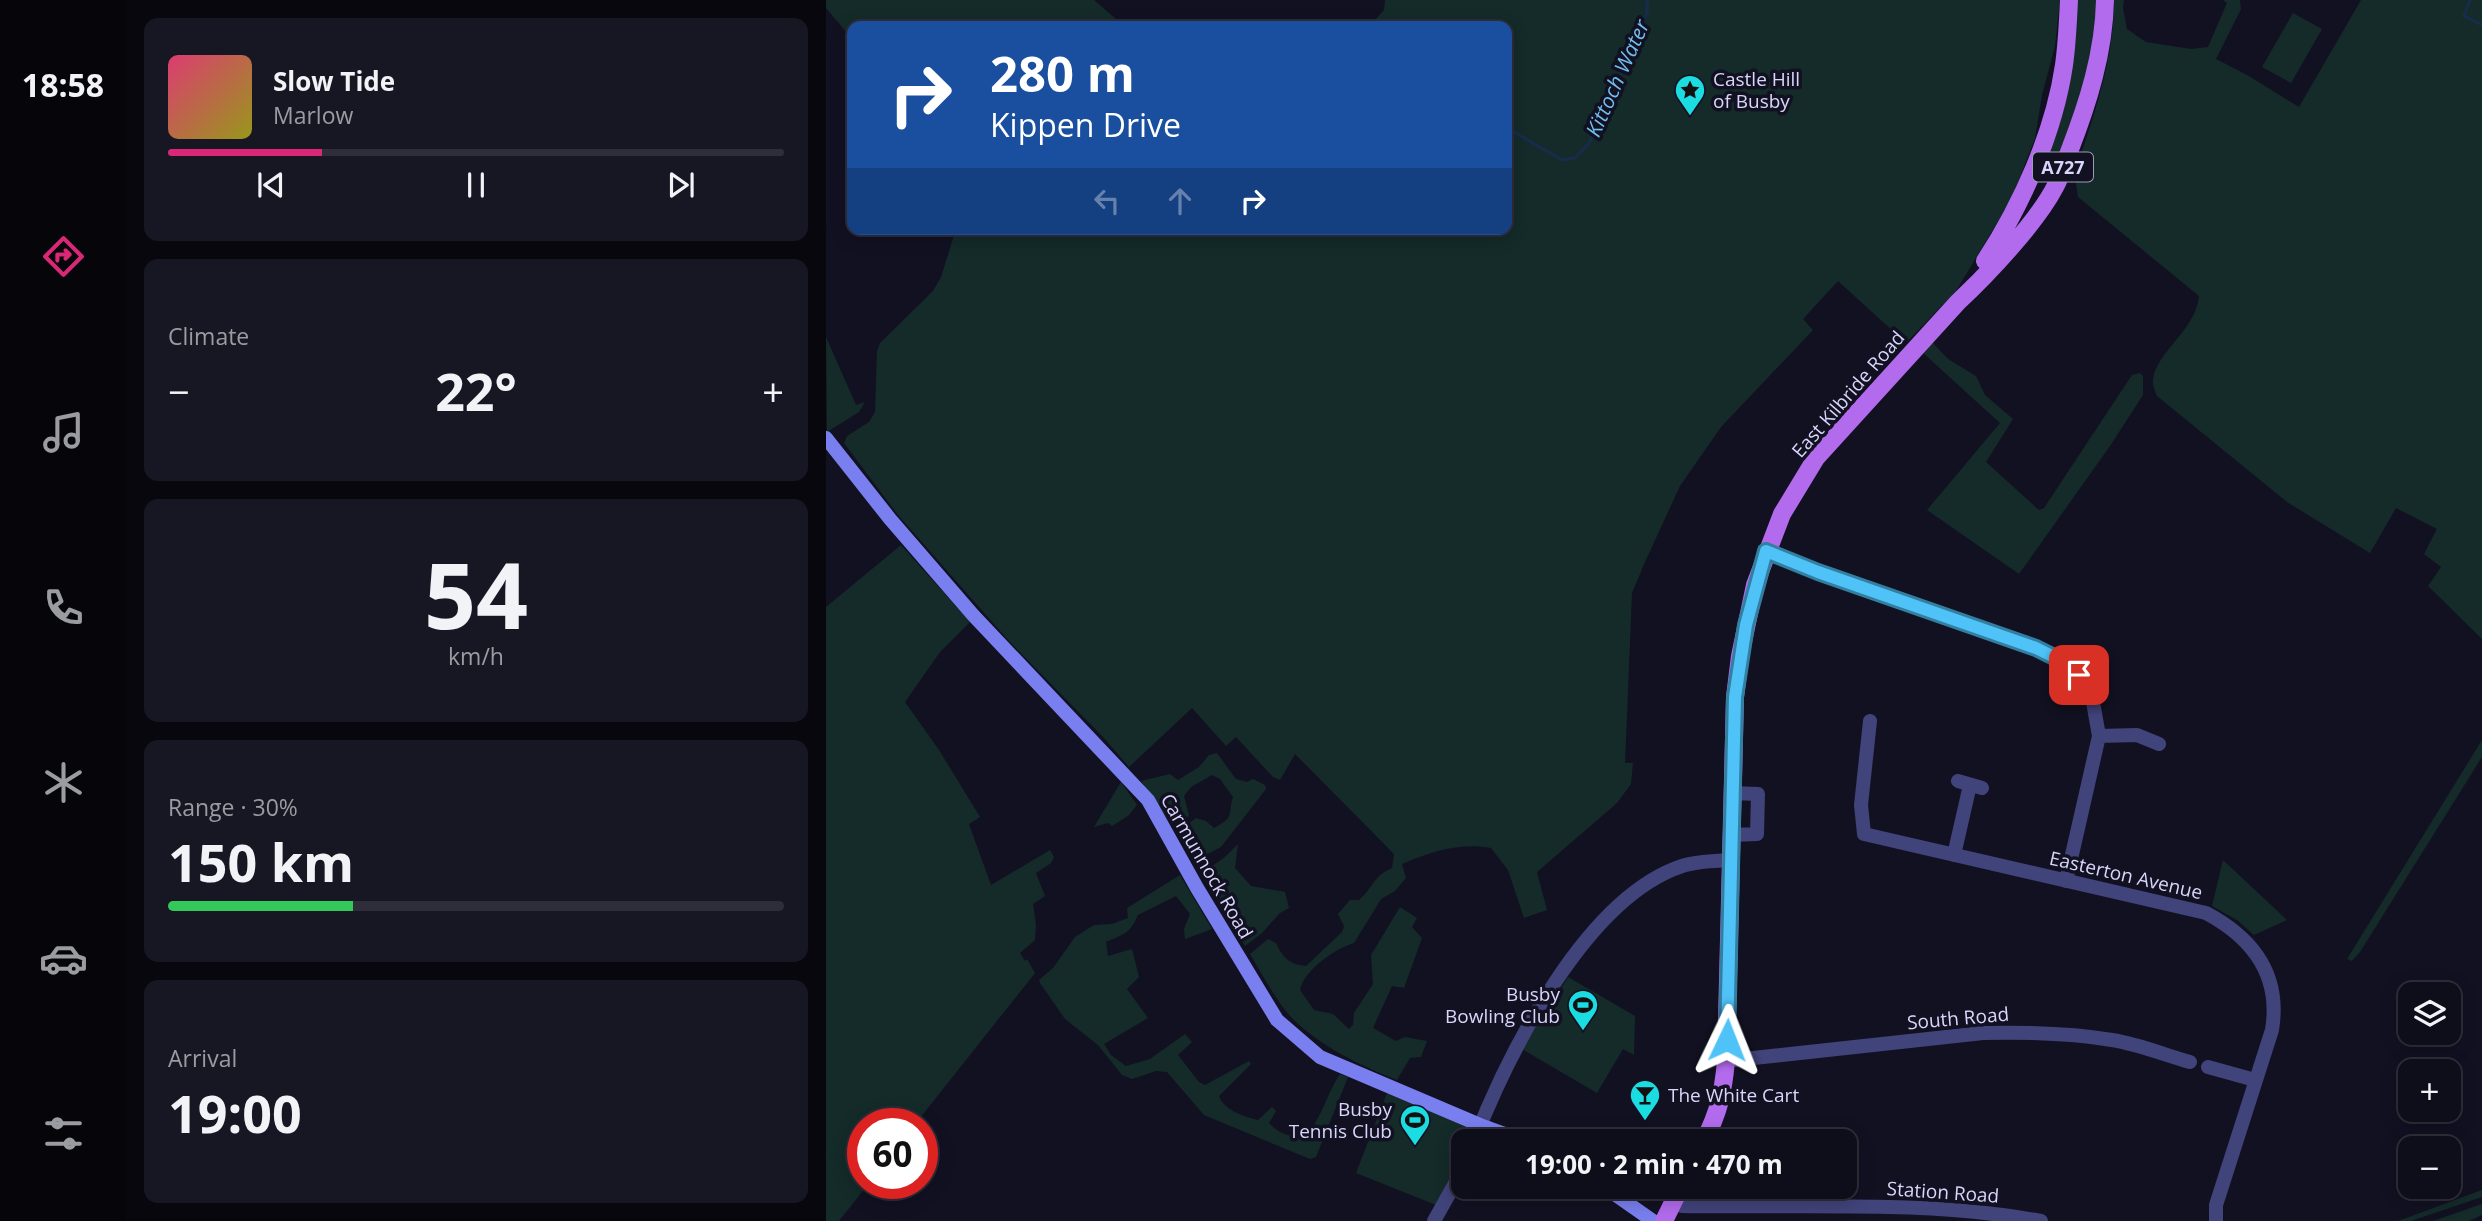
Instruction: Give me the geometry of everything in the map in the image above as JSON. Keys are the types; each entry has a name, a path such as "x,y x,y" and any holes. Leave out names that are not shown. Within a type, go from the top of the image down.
{"main road":[{"name":"East Kilbride Road","path":"1958,302 2003,234 2031,176 2049,124 2064,67 2069,0"},
{"name":"East Kilbride Road","path":"1710,1129 1722,1100 1726,1061 1735,697 1740,656 1755,585 1766,551 1782,514 1816,458 1975,286 2036,216 2055,187 2084,115 2094,79 2105,0"},
{"name":"A727","path":"2031,176 2043,179 2055,187"},
{"name":"Carmunnock Road","path":"826,438 890,519 969,610 1148,800 1196,888 1278,1020 1320,1057 1491,1129"},
{"path":"1622,1199 1653,1221"},
{"path":"1664,1221 1675,1199"}],"street":[{"path":"1766,551 2050,654 2079,675 2089,690 2099,736 2066,881"},
{"name":"Easterton Avenue","path":"1870,721 1861,805 1864,834 2206,913 2246,940 2259,957 2269,979 2275,1013 2272,1030 2216,1205 2216,1221"},
{"path":"2099,736 2137,735 2160,744"},
{"path":"1954,855 1970,784"},
{"path":"1731,835 1757,834 1758,794 1732,793"},
{"path":"1478,1129 1551,985 1602,922 1634,894 1665,873 1705,861 1730,860"},
{"name":"South Road","path":"1726,1061 1983,1033 2018,1032 2070,1034 2115,1040 2190,1062"},
{"path":"2208,1067 2255,1080"},
{"path":"1434,1221 1451,1191"},
{"name":"Station Road","path":"1680,1199 1682,1206 1878,1207 1903,1215 1974,1212 2042,1221"}],"green space":[{"path":"826,0 1094,0 1118,21 847,21 847,33 826,8"},
{"path":"1385,0 2060,0 2055,46 2042,95 2035,138 2012,198 1956,291 1906,343 1838,281 1803,319 1813,330 1721,427 1680,486 1632,593 1625,763 1633,763 1631,784 1617,803 1537,872 1547,910 1524,918 1508,870 1491,848 1468,846 1434,852 1402,864 1406,878 1395,891 1381,899 1354,943 1321,961 1302,983 1300,990 1314,1010 1333,1014 1349,1029 1353,1025 1354,1013 1373,984 1371,955 1400,907 1417,918 1412,927 1422,938 1404,988 1392,986 1373,1028 1396,1041 1405,1037 1427,1041 1421,1057 1410,1058 1397,1080 1342,1054 1304,1029 1281,1005 1250,954 1268,939 1276,943 1287,959 1306,966 1342,932 1344,926 1338,914 1350,900 1359,900 1381,875 1392,868 1394,854 1295,754 1280,780 1273,777 1236,737 1226,746 1192,708 1129,767 1008,640 898,515 844,443 847,436 869,422 875,412 877,351 880,343 933,291 941,277 954,235 1512,235 1512,21 1374,21 1384,10"},
{"path":"2076,0 2099,0 2088,79 2056,165 2050,173 2043,167"},
{"path":"2114,0 2124,0 2127,29 2146,42 2191,49 2208,47 2227,3 2223,0 2240,0 2241,9 2216,59 2299,107 2361,0 2482,0 2482,639 2428,586 2441,567 2424,554 2437,529 2396,508 2370,553 2287,502 2157,396 2153,382 2156,370 2191,320 2199,296 2078,197 2078,177 2074,175 2106,67"},
{"path":"2293,13 2322,29 2291,83 2262,67"},
{"path":"826,337 856,405 865,402 859,412 827,432"},
{"path":"1932,342 1948,359 1976,376 1985,395 2013,419 1986,462 2039,510 2044,508 2132,375 2140,373 2143,376 2143,395 2019,574 1927,510 2000,423 1922,352"},
{"path":"901,545 970,622 940,652 905,702 939,750 980,817 969,824 991,885 1050,850 1054,857 1051,863 1036,873 1045,896 1033,904 1035,940 1020,953 1035,973 928,1108 847,1108 847,1199 856,1199 839,1221 826,1221 826,607"},
{"path":"2482,740 2482,757 2360,952 2352,961 2347,959"},
{"path":"1217,753 1236,779 1247,782 1253,779 1265,785 1266,789 1221,847 1194,861 1177,833 1196,818 1206,821 1214,828 1221,824 1230,815 1233,797 1220,779 1212,775 1191,787 1184,796 1189,815 1184,822 1171,824 1141,781 1170,774 1178,780 1199,767 1209,755"},
{"path":"1121,782 1137,805 1128,816 1112,826 1108,823 1094,827"},
{"path":"1238,844 1235,868 1251,886 1285,892 1289,908 1245,946 1201,874"},
{"path":"2223,860 2287,920 2254,935 2237,920 2212,906"},
{"path":"1180,875 1212,929 1185,939 1184,929 1190,914 1176,896 1138,915 1126,933 1106,942 1108,956 1132,949 1139,977 1127,989 1148,1018 1104,1044 1111,1055 1126,1066 1150,1059 1185,1034 1192,1042 1178,1055 1199,1082 1205,1085 1249,1061 1251,1064 1219,1096 1222,1101 1235,1112 1258,1120 1272,1107 1276,1111 1269,1123 1281,1132 1295,1136 1306,1136 1340,1074 1348,1077 1316,1157 1310,1159 1204,1115 1167,1072 1156,1071 1132,1079 1122,1075 1098,1045 1065,1019 1040,983 1039,980 1053,968 1075,937 1094,925 1112,924 1128,918 1127,908"},
{"name":"Busby Bowling Club","path":"1568,977 1635,1016 1634,1055 1623,1049 1597,1093 1522,1049"},
{"name":"Busby Tennis Club","path":"1387,1093 1473,1128 1451,1129 1451,1176 1436,1205 1356,1173"},
{"path":"2482,1190 2482,1197 2411,1221 2398,1221 2461,1199"},
{"path":"2482,1204 2482,1215 2469,1221 2433,1221"}],"waterway":[{"name":"Kittoch Water","path":"1512,131 1562,160 1575,158 1589,143 1623,69 1647,12 1647,0"},
{"path":"2470,0 2464,16 2482,25"}],"place":[{"name":"Castle Hill of Busby","path":"1690,117"},
{"name":"Busby Bowling Club","path":"1583,1032"},
{"name":"The White Cart","path":"1645,1122"},
{"name":"Busby Tennis Club","path":"1415,1147"}],"route":[{"path":"1727,1040 1735,697 1746,625 1766,551 1818,572 2036,648 2062,661 2079,675"}]}
